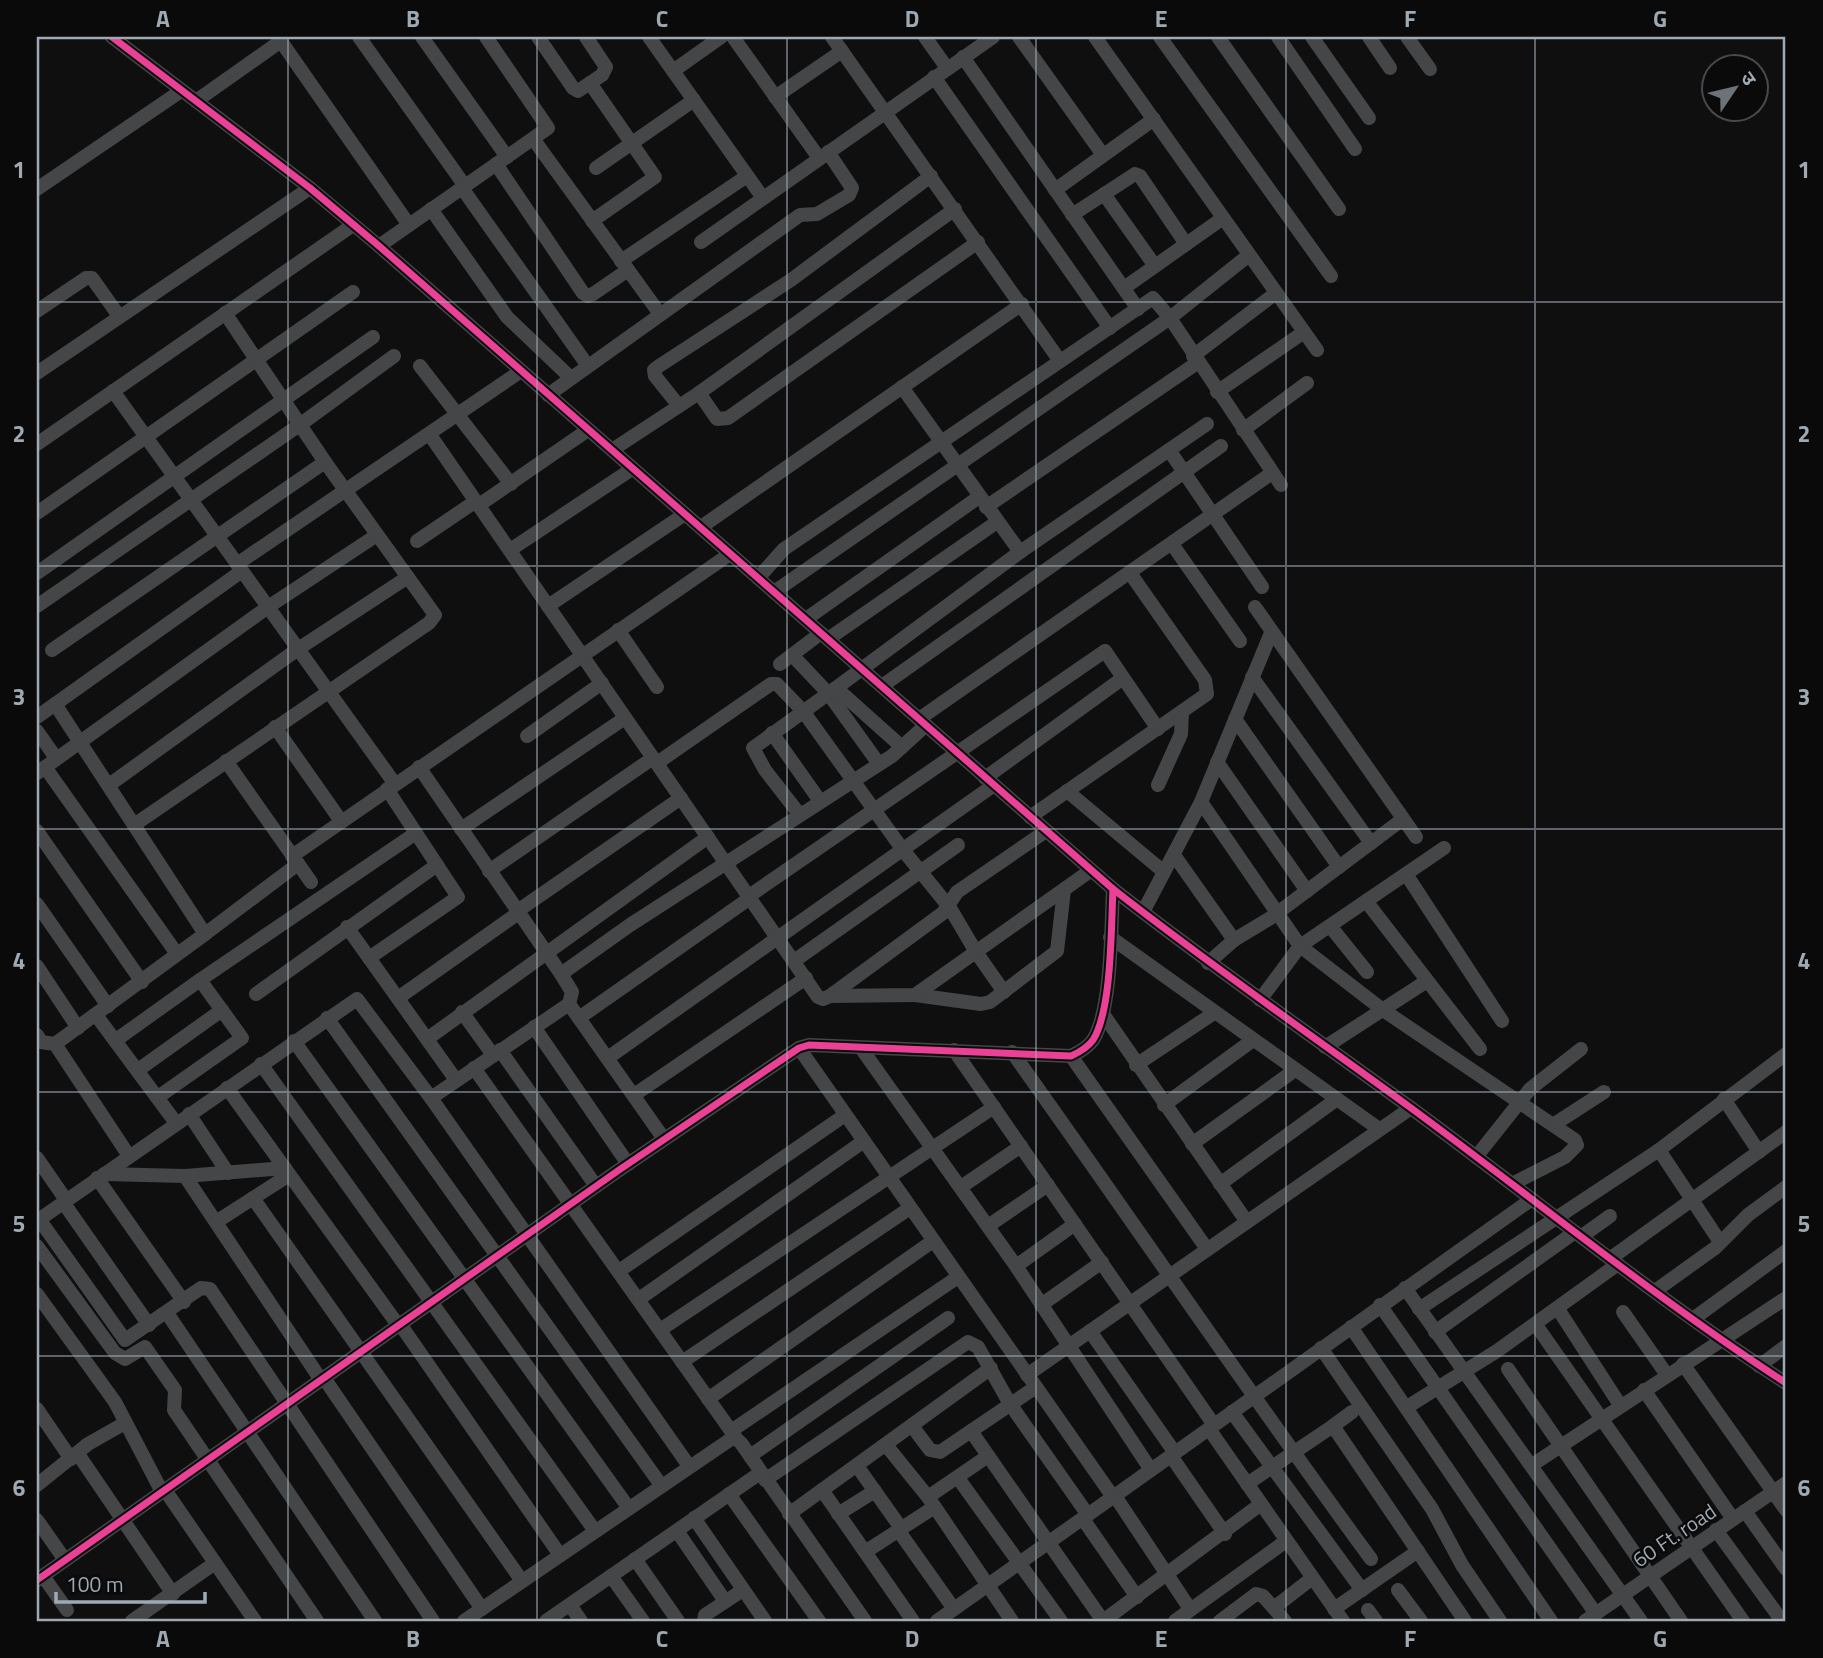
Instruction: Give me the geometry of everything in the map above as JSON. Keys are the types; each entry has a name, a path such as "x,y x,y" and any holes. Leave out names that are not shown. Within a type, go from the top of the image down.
{"street":[{"path":"112,37 310,188 379,246 1090,871 1208,963 1411,1108 1693,1319 1786,1383"},
{"path":"359,37 588,366"},
{"path":"422,37 583,293 588,296 624,266 747,176"},
{"path":"379,246 548,128 547,122 486,37"},
{"path":"538,37 573,88 582,90 606,68 590,38"},
{"path":"649,37 763,198"},
{"path":"673,71 705,41 721,37"},
{"path":"548,395 800,215 817,214 849,195 852,188 775,97 733,37"},
{"path":"832,37 1023,304 1060,361"},
{"path":"925,37 947,68"},
{"path":"701,243 993,37"},
{"path":"1019,37 1103,155"},
{"path":"1095,37 1317,350"},
{"path":"1160,37 1331,276"},
{"path":"1218,37 1339,209"},
{"path":"1278,37 1356,149"},
{"path":"1312,37 1369,118"},
{"path":"1368,37 1390,68"},
{"path":"1407,37 1430,69"},
{"path":"196,101 279,39 409,225"},
{"path":"775,97 842,51"},
{"path":"963,57 1138,309"},
{"path":"934,77 1110,328"},
{"path":"590,83 655,177 592,221"},
{"path":"37,189 181,91"},
{"path":"596,168 694,100"},
{"path":"1055,190 1154,119"},
{"path":"534,140 660,314"},
{"path":"679,405 655,376 654,370 801,273 931,176"},
{"path":"1072,215 1129,176 1140,176 1186,244"},
{"path":"37,373 310,188"},
{"path":"1104,194 1155,266"},
{"path":"431,209 507,317 571,378"},
{"path":"612,450 699,393 955,209"},
{"path":"1124,288 1223,218"},
{"path":"37,444 353,225"},
{"path":"699,393 717,419 728,418 978,242"},
{"path":"774,592 956,463 1170,318 1250,255"},
{"path":"37,311 74,285 92,278 118,316"},
{"path":"37,513 353,292"},
{"path":"806,620 1195,359 1276,293"},
{"path":"758,578 784,550 1153,298 1159,301 1281,485"},
{"path":"701,527 1023,304"},
{"path":"134,825 434,620 433,611 325,462 225,313"},
{"path":"1217,392 1304,332"},
{"path":"37,573 373,337"},
{"path":"37,606 301,424 394,356"},
{"path":"420,366 511,484"},
{"path":"37,717 346,491 520,371"},
{"path":"1243,430 1307,383"},
{"path":"902,387 1020,552"},
{"path":"113,391 328,690 391,787 416,833 456,891 455,901 369,958"},
{"path":"800,815 753,753 757,744 1020,552 1207,424"},
{"path":"417,541 511,484 588,430"},
{"path":"430,435 818,997 823,999 830,996 950,908 957,892 1046,831"},
{"path":"882,686 1221,446"},
{"path":"1169,450 1262,587"},
{"path":"52,650 325,462"},
{"path":"510,550 632,468"},
{"path":"561,974 630,925 879,764 902,747 922,722 1272,472"},
{"path":"548,606 685,514"},
{"path":"902,747 832,690 786,660 997,522"},
{"path":"46,766 268,607 377,535"},
{"path":"1172,544 1240,641"},
{"path":"37,1035 41,1042 55,1044 205,934 341,821 730,554"},
{"path":"1030,817 1203,699 1208,687 1129,573"},
{"path":"109,785 298,649 408,577"},
{"path":"1255,607 1416,837"},
{"path":"618,630 657,687"},
{"path":"1143,912 1201,802 1271,633"},
{"path":"579,1018 874,808 1105,651 1158,729"},
{"path":"1252,677 1371,843"},
{"path":"609,1057 903,850 1123,678"},
{"path":"527,736 601,683"},
{"path":"489,871 771,684 777,684 803,710 903,850 950,908 1004,992"},
{"path":"832,690 879,764"},
{"path":"55,704 205,934"},
{"path":"1158,785 1181,734 1182,712"},
{"path":"461,829 625,718"},
{"path":"1235,719 1339,867"},
{"path":"275,727 341,821"},
{"path":"37,731 46,766 177,954"},
{"path":"772,733 820,801"},
{"path":"226,761 311,882"},
{"path":"1217,762 1307,891"},
{"path":"419,767 517,913 547,951 572,992 569,1004 431,1098"},
{"path":"1067,791 1164,873"},
{"path":"398,998 681,799"},
{"path":"1201,802 1300,946 1383,1010 1575,1140 1577,1144 1573,1150 1512,1184"},
{"path":"1208,963 1234,940 1277,913 1403,819"},
{"path":"37,831 142,982"},
{"path":"116,1040 416,833"},
{"path":"427,1039 708,838"},
{"path":"794,961 958,845"},
{"path":"1260,1000 1300,946 1444,848"},
{"path":"1174,855 1234,940"},
{"path":"256,994 437,865"},
{"path":"915,995 1090,871"},
{"path":"1406,874 1502,1021"},
{"path":"67,1610 40,1578 596,1186 799,1048 809,1045 954,1049 1071,1056 1084,1050 1094,1039 1103,1014 1113,889"},
{"path":"830,996 879,998 915,995 981,1004 1004,992 1057,951 1063,890"},
{"path":"1366,901 1480,1049"},
{"path":"37,904 102,1010 116,1040 176,1123"},
{"path":"1330,926 1367,972"},
{"path":"347,927 456,1080"},
{"path":"1110,937 1379,1129"},
{"path":"37,966 78,1028"},
{"path":"634,1095 806,978"},
{"path":"158,1097 242,1038 200,980"},
{"path":"1325,1047 1427,981"},
{"path":"433,1621 210,1289 201,1287 129,1339 123,1338 38,1220 352,1002 357,999 362,1002 689,1466"},
{"path":"569,1004 609,1057 664,1139"},
{"path":"138,1070 222,1010"},
{"path":"462,1012 596,1186"},
{"path":"1136,1065 1214,1013"},
{"path":"1103,1014 1247,1222"},
{"path":"327,1018 661,1485"},
{"path":"534,1027 628,1164"},
{"path":"1164,1105 1253,1040"},
{"path":"294,1041 628,1507"},
{"path":"55,1044 129,1156"},
{"path":"799,1048 1169,1574 1190,1609"},
{"path":"861,1048 1016,1266 1067,1347 1151,1470"},
{"path":"954,1049 1130,1303 1247,1484 1338,1615 1362,1590 1418,1550"},
{"path":"1476,1157 1518,1102 1581,1049"},
{"path":"1013,1052 1171,1275 1252,1398 1371,1559"},
{"path":"1419,1309 1659,1150 1786,1054"},
{"path":"1071,1056 1207,1249"},
{"path":"261,1064 595,1531"},
{"path":"474,1068 572,1203 864,1621"},
{"path":"1192,1144 1295,1070"},
{"path":"227,1088 399,1325 560,1555"},
{"path":"1553,1125 1604,1092"},
{"path":"1220,1184 1337,1099"},
{"path":"1724,1099 1759,1152"},
{"path":"660,1330 994,1107"},
{"path":"912,1426 934,1452 971,1431 1010,1404 1067,1347 1411,1108"},
{"path":"189,1114 228,1172"},
{"path":"619,1271 845,1115"},
{"path":"1407,1407 1536,1325 1693,1199 1786,1132"},
{"path":"639,1299 864,1142"},
{"path":"961,1188 1021,1146"},
{"path":"1659,1150 1720,1242"},
{"path":"37,1158 149,1325"},
{"path":"101,1176 185,1176 287,1171"},
{"path":"216,1222 287,1171"},
{"path":"101,1176 184,1301"},
{"path":"185,1176 482,1609"},
{"path":"988,1226 1048,1185"},
{"path":"1655,1291 1720,1242 1748,1215 1785,1191"},
{"path":"253,1198 522,1581"},
{"path":"937,1621 1233,1412 1380,1304 1532,1199"},
{"path":"682,1362 910,1208"},
{"path":"1435,1332 1578,1234 1609,1216"},
{"path":"1016,1266 1075,1224"},
{"path":"708,1399 933,1241"},
{"path":"37,1246 115,1353 125,1359 145,1347"},
{"path":"1693,1319 1786,1251"},
{"path":"1041,1305 1102,1262"},
{"path":"464,1621 958,1277"},
{"path":"1405,1288 1641,1621"},
{"path":"37,1294 115,1402 164,1491 255,1621"},
{"path":"1532,1465 1721,1338 1786,1298"},
{"path":"1380,1304 1589,1619"},
{"path":"1558,1309 1620,1405"},
{"path":"1623,1312 1667,1375"},
{"path":"167,1313 375,1621"},
{"path":"750,1456 948,1318"},
{"path":"1536,1325 1743,1621"},
{"path":"1351,1327 1551,1621"},
{"path":"1090,1331 1225,1534"},
{"path":"136,1334 175,1390 174,1410 206,1461 317,1621"},
{"path":"546,1621 729,1494 762,1476 968,1342 978,1347 1010,1404 1138,1597"},
{"path":"1759,1366 1786,1346"},
{"path":"1321,1348 1432,1509 1462,1565 1500,1621"},
{"path":"1683,1364 1786,1510"},
{"path":"789,1514 991,1368"},
{"path":"1508,1369 1681,1621"},
{"path":"1644,1390 1739,1515 1786,1569"},
{"path":"37,1409 123,1521 173,1594"},
{"path":"1233,1412 1362,1590"},
{"path":"1247,1484 1353,1412"},
{"path":"38,1481 125,1423"},
{"path":"1333,1426 1465,1621"},
{"path":"971,1431 1104,1621 1225,1534 1261,1504"},
{"path":"886,1445 931,1502 1012,1621"},
{"path":"865,1552 900,1529 958,1478 988,1456"},
{"path":"857,1466 954,1609"},
{"path":"958,1478 1061,1621"},
{"name":"60 Ft. road","path":"1589,1619 1786,1483"},
{"path":"822,1490 913,1621"},
{"path":"838,1514 875,1491"},
{"path":"729,1494 819,1621"},
{"path":"694,1518 765,1621"},
{"path":"37,1520 65,1560"},
{"path":"677,1531 725,1601"},
{"path":"1717,1531 1782,1621"},
{"path":"1175,1621 1286,1541"},
{"path":"635,1559 678,1621"},
{"path":"132,1621 215,1563"},
{"path":"611,1576 643,1621"},
{"path":"1275,1607 1311,1578"},
{"path":"704,1621 705,1615 743,1590"},
{"path":"1398,1590 1421,1621"},
{"path":"1220,1621 1256,1594 1263,1596 1275,1607 1285,1621"},
{"path":"570,1605 581,1621"}],"cycle path":[{"path":"112,37 310,188 379,246 1113,889 1690,1318 1786,1383"},
{"path":"37,1580 619,1170 799,1048 809,1045 1071,1056 1083,1050 1093,1040 1104,1009 1113,889"}]}
